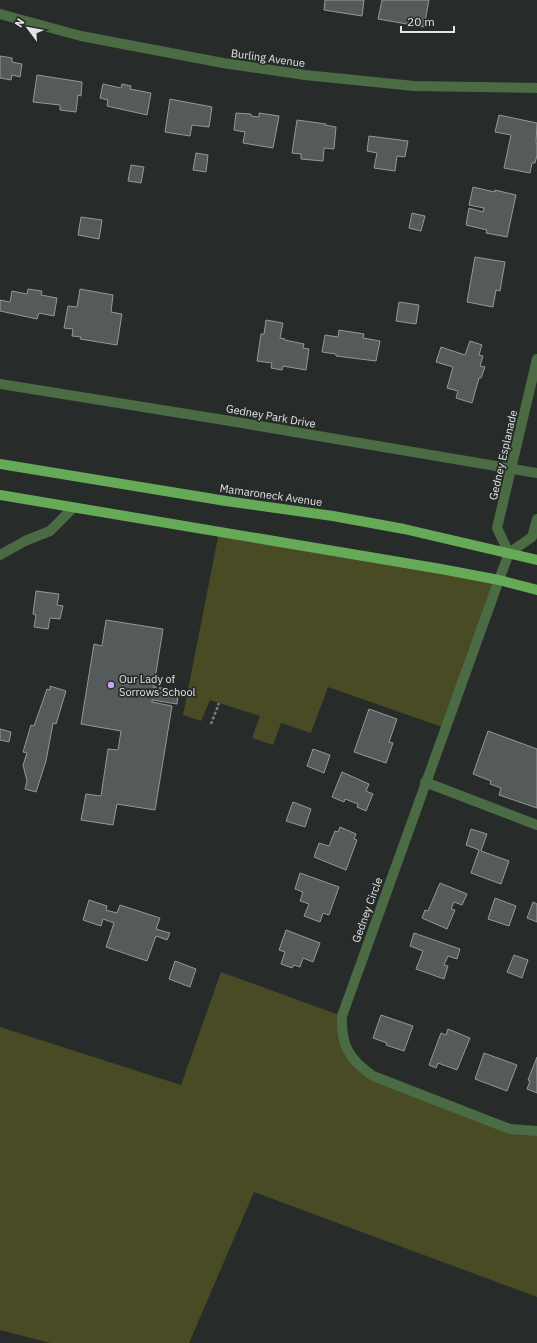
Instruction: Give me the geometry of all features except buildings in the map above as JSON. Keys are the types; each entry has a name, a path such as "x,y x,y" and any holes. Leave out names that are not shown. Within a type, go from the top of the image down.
{"main road":[{"name":"Mamaroneck Avenue","path":"0,464 388,526 537,560"},
{"path":"0,495 441,569 498,580 537,590"}],"street":[{"name":"Burling Avenue","path":"0,14 81,36 223,63 305,75 414,86 537,88"},
{"name":"Gedney Esplanade","path":"509,553 497,528 537,360"},
{"name":"Gedney Park Drive","path":"0,384 537,473"},
{"path":"0,555 25,541 50,531 73,508"},
{"path":"498,580 509,553 532,537 537,519"},
{"name":"Gedney Circle","path":"498,580 342,1016 342,1028 345,1043 352,1058 373,1076 510,1129 537,1131"},
{"path":"425,782 537,825"}],"path":[{"path":"154,687 187,694"},
{"path":"211,724 219,703"}],"green space":[{"path":"219,532 499,580 445,728 328,687 311,733 281,723 273,745 252,738 260,716 210,700 201,721 183,715"},
{"path":"221,972 342,1016 342,1028 360,1067 510,1129 537,1131 537,1297 254,1192 189,1343 50,1343 0,1330 0,1027 181,1085"}],"place":[{"name":"Our Lady of Sorrows School","path":"111,685"}]}
